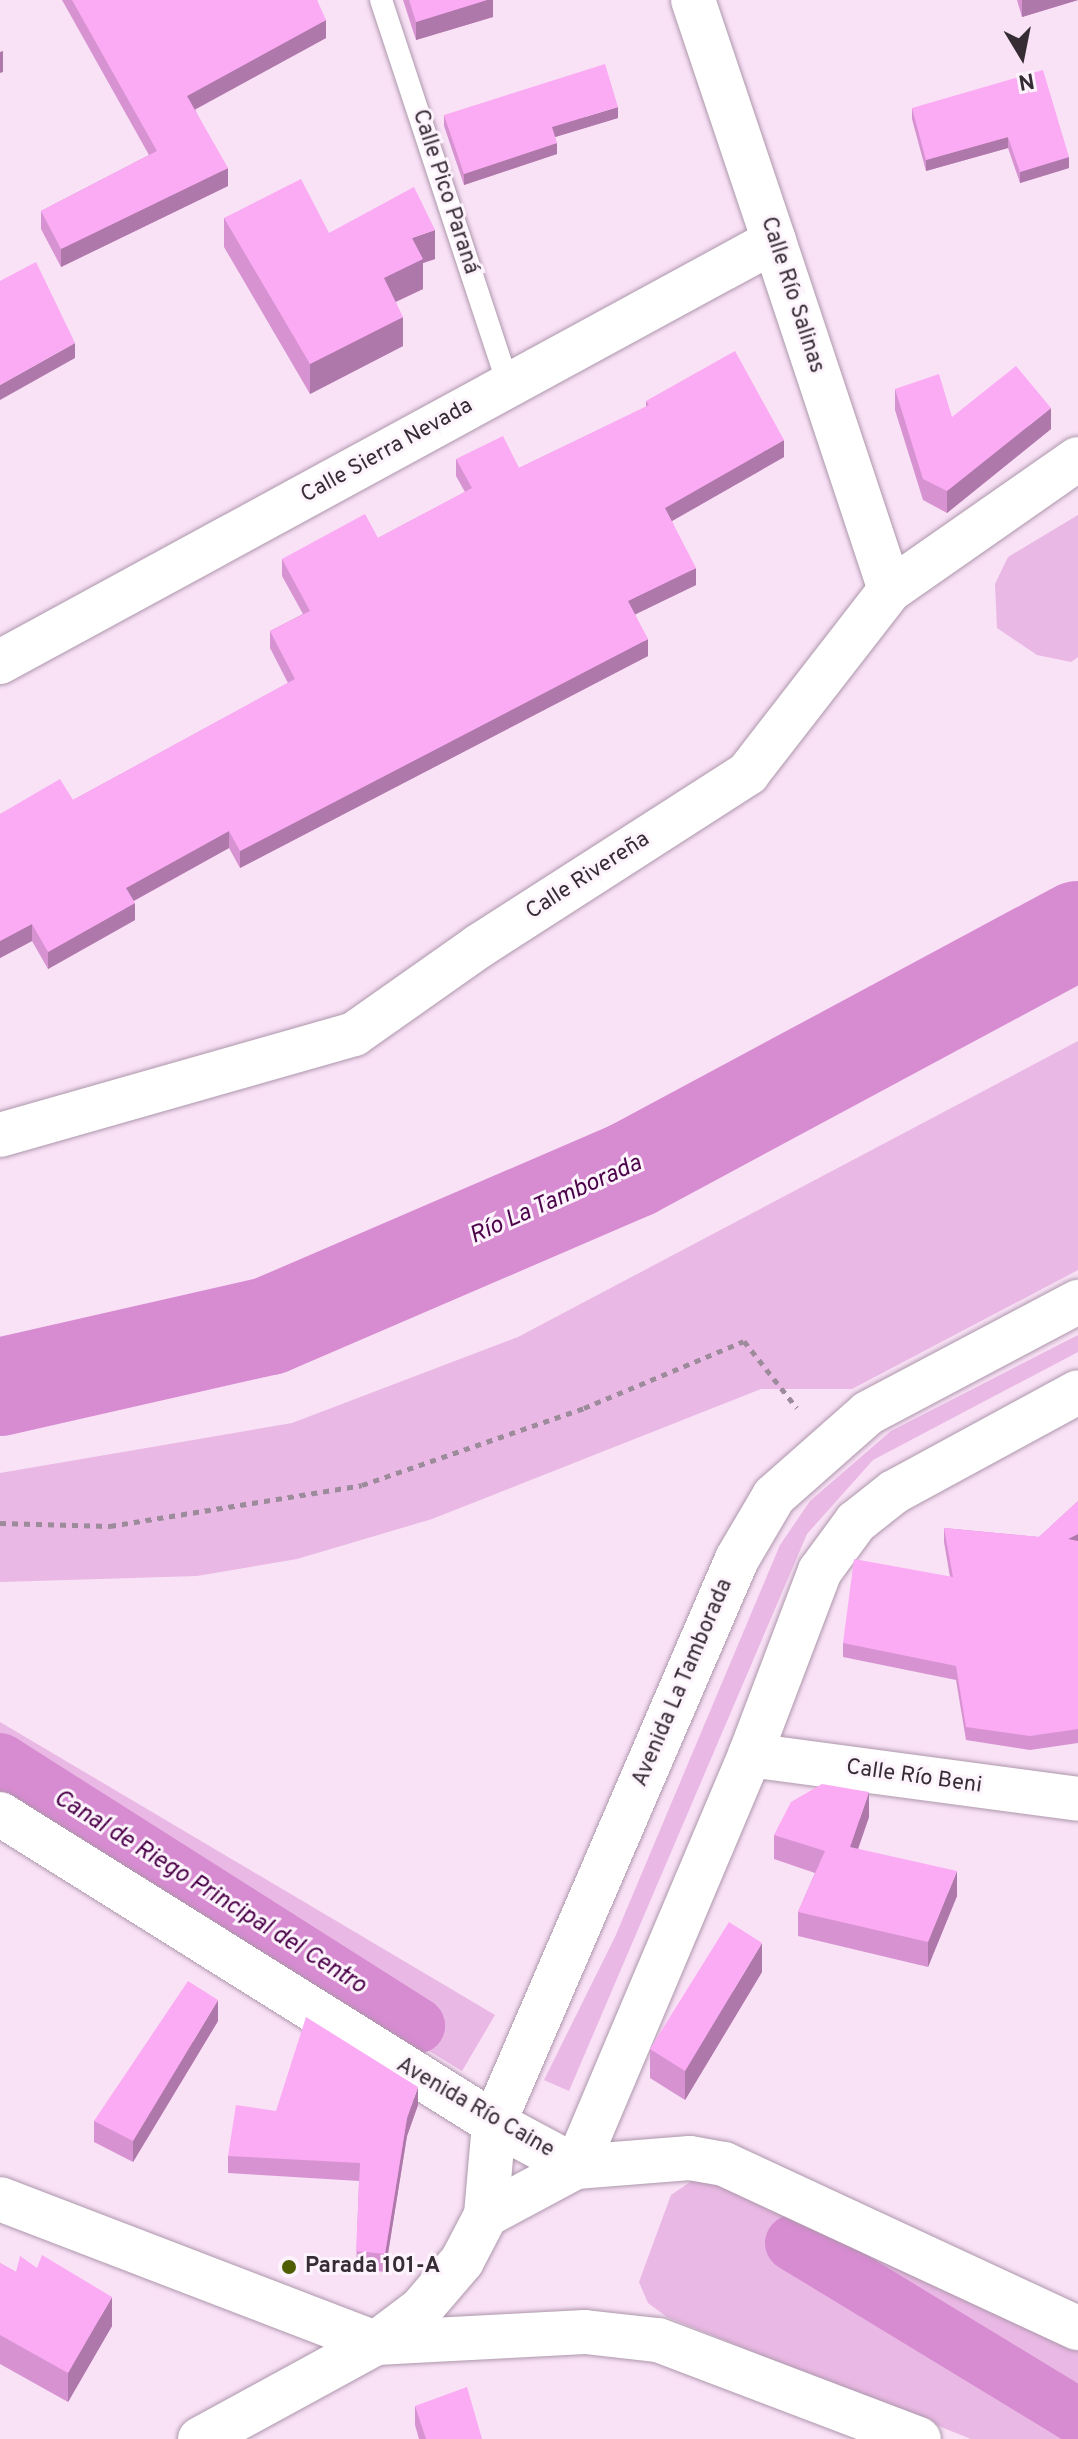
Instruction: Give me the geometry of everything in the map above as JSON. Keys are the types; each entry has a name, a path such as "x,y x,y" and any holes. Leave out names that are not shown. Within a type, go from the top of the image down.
{"street":[{"name":"Calle Río Salinas","path":"693,0 890,590"},
{"name":"Calle Sierra Nevada","path":"0,662 774,241"},
{"name":"Calle Rivereña","path":"0,1135 354,1034 479,946 748,773 890,590 1078,459"},
{"name":"Avenida La Tamborada","path":"200,2439 376,2343 421,2309 462,2261 486,2215 494,2123 737,1559 774,1496 827,1445 868,1413 1078,1302"},
{"path":"486,2215 576,2167 750,1755 820,1571 856,1522 894,1492 1078,1392"},
{"name":"Calle Río Beni","path":"750,1755 1078,1799"},
{"name":"Avenida Río Caine","path":"0,1814 494,2123 576,2167 690,2158 724,2164 1078,2328"},
{"path":"0,2199 376,2343 585,2332 658,2340 919,2439"}],"lane":[{"name":"Calle Pico Paraná","path":"381,0 508,384"}],"path":[{"path":"0,1523 110,1526 362,1485 584,1408 744,1341 827,1445"}],"shaded area":[{"path":"1078,515 1078,657 1071,662 1037,655 997,628 995,584 1008,557"},
{"path":"1078,1041 1078,1270 852,1389 761,1389 432,1519 297,1559 197,1576 0,1582 0,1473 292,1423 518,1337"},
{"path":"1078,1335 1078,1352 873,1460 807,1534 569,2091 544,2080 615,1937 780,1545 810,1501 891,1431"},
{"path":"0,1722 495,2015 462,2071 0,1789"},
{"path":"693,2180 715,2181 750,2194 1078,2351 1078,2439 971,2439 667,2317 648,2303 639,2282 671,2195"}],"building":[{"path":"72,0 317,0 326,20 187,96 228,168 61,249 41,211 157,151"},
{"path":"409,0 487,0 416,22"},
{"path":"605,64 618,107 552,127 557,143 464,174 444,115"},
{"path":"1043,70 1069,157 1020,172 1008,137 926,160 912,108"},
{"path":"301,179 329,233 414,187 435,230 412,238 423,259 384,278 403,317 310,364 224,218"},
{"path":"36,262 75,343 0,385 0,281"},
{"path":"735,351 784,440 665,508 696,568 628,601 648,639 240,851 229,831 126,888 135,903 48,952 32,924 0,941 0,814 60,779 73,800 295,679 270,631 310,611 282,559 365,514 378,538 472,488 456,459 503,436 519,468 649,405 646,401"},
{"path":"1016,366 1051,408 947,491 923,479 895,389 939,374 952,417"},
{"path":"1078,1501 1078,1534 1068,1539 1078,1541 1078,1729 1030,1736 966,1727 956,1666 843,1643 854,1559 953,1577 944,1528 1039,1537"},
{"path":"822,1784 869,1792 850,1847 957,1871 928,1942 798,1912 825,1851 774,1835 791,1802"},
{"path":"729,1922 762,1943 685,2071 650,2049"},
{"path":"188,1981 218,2000 133,2141 94,2121"},
{"path":"306,2017 418,2087 407,2118 385,2254 356,2251 360,2163 228,2156 236,2105 276,2111"},
{"path":"42,2255 112,2297 68,2373 0,2335 0,2263 16,2272 20,2256 37,2268"},
{"path":"467,2387 482,2439 426,2439 415,2406"}],"waterway":[{"name":"Río La Tamborada","path":"0,1387 269,1326 633,1169 1078,930"},
{"name":"Canal de Riego Principal del Centro","path":"0,1761 417,2026"},
{"name":"Canal de Riego Principal del Centro","path":"793,2243 1078,2416"}],"place":[{"name":"Parada 101-A","path":"289,2267"}]}
